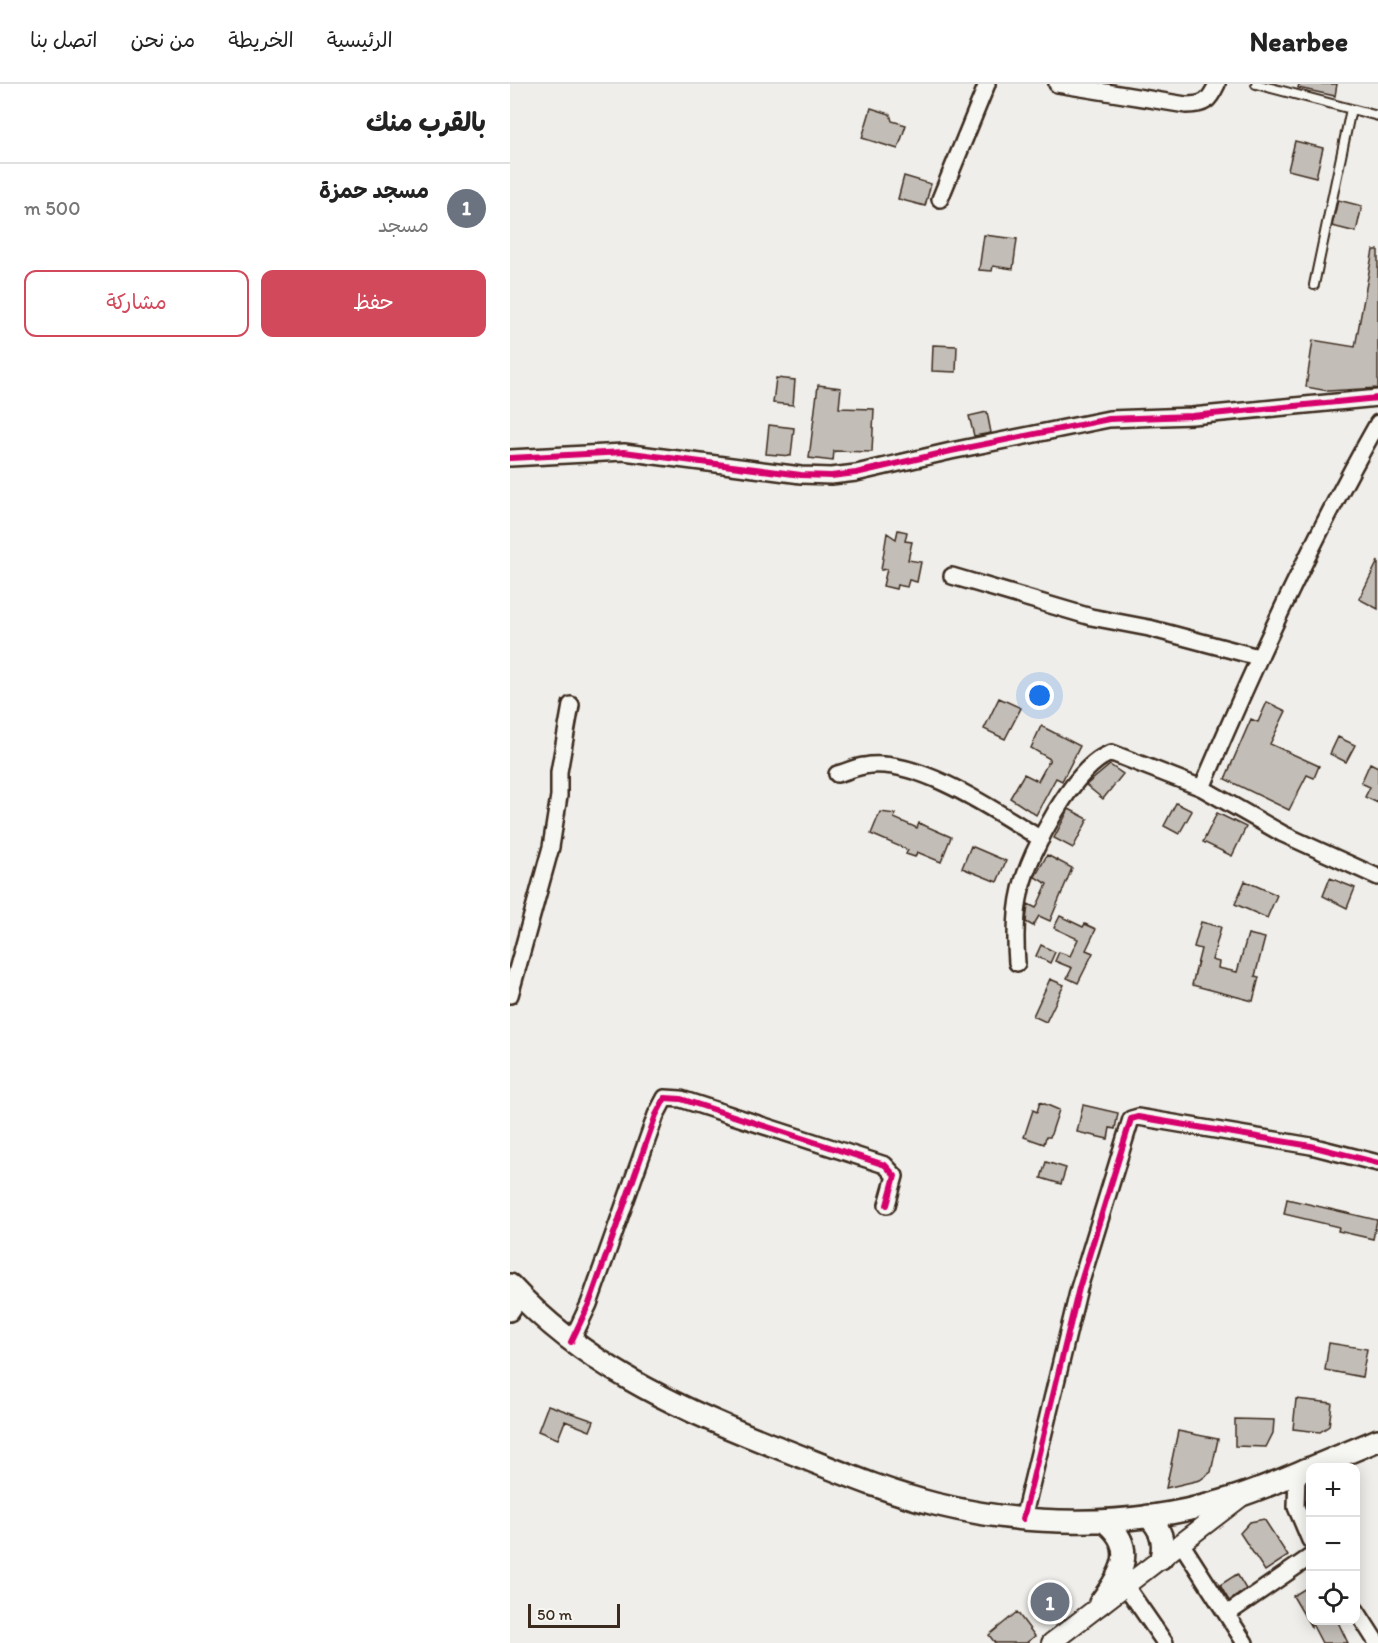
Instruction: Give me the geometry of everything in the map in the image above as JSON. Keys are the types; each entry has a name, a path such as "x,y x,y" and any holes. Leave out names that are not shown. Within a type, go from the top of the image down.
{"main road":[{"path":"514,1298 611,1370 671,1403 766,1443 913,1498 958,1509 1023,1519 1104,1521 1148,1516 1200,1507 1246,1493 1306,1469"},
{"path":"1321,1463 1378,1440"},
{"path":"1148,1516 1160,1531 1163,1540 1161,1558"},
{"path":"1100,1603 1115,1582 1148,1516"},
{"path":"1104,1521 1120,1539 1124,1563"}],"street":[{"path":"940,200 987,84"},
{"path":"1057,84 1186,105 1203,105 1210,99 1217,84"},
{"path":"510,458 624,452 801,475 831,476 856,473 1109,419 1192,416 1378,398"},
{"path":"1202,788 1258,657 1340,489 1378,423"},
{"path":"952,576 1091,617 1149,628 1258,657"},
{"path":"510,995 551,847 559,796 559,772 571,705"},
{"path":"1017,963 1014,928 1022,886 1041,839 1072,787 1104,755 1120,754 1202,788 1283,834 1378,877"},
{"path":"837,774 863,766 876,765 933,778 979,801 1041,839"},
{"path":"571,1342 589,1304 656,1115 665,1098 681,1099 885,1165 895,1176 887,1205"},
{"path":"1023,1519 1079,1288 1131,1119 1138,1117 1311,1146 1378,1163"},
{"path":"1306,1469 1296,1507 1306,1529"},
{"path":"1052,1643 1100,1603 1246,1493"},
{"path":"1181,1543 1245,1643"},
{"path":"1227,1614 1306,1560"},
{"path":"1125,1585 1165,1643"},
{"path":"1360,1617 1374,1642"}],"lane":[{"path":"1256,84 1378,116"},
{"path":"1314,285 1351,109"}],"building":[{"path":"1299,84 1337,84 1335,96 1298,88"},
{"path":"871,108 890,114 892,121 906,125 898,149 862,138"},
{"path":"1295,141 1323,148 1316,177 1288,170"},
{"path":"904,176 931,184 925,206 898,199"},
{"path":"1338,200 1362,206 1356,232 1332,226"},
{"path":"984,235 1017,239 1013,269 993,266 992,271 979,270"},
{"path":"1373,250 1378,250 1378,388 1328,391 1306,387 1313,340 1355,347"},
{"path":"933,345 957,346 956,372 932,371"},
{"path":"776,378 795,380 793,405 773,403"},
{"path":"818,385 841,388 839,408 874,409 872,452 834,451 833,461 809,458"},
{"path":"987,412 991,433 974,436 969,416"},
{"path":"769,425 794,428 791,456 766,454"},
{"path":"898,530 907,532 905,541 912,542 908,560 921,562 917,582 909,580 907,587 897,585 896,589 883,586 887,569 881,570 887,533 896,539"},
{"path":"1378,561 1378,609 1359,599"},
{"path":"999,698 1021,708 1005,739 984,729"},
{"path":"1267,702 1286,711 1270,744 1319,766 1314,778 1307,775 1289,810 1225,779 1251,719 1258,722"},
{"path":"1041,726 1080,746 1062,781 1056,778 1036,815 1010,798 1024,774 1038,781 1050,759 1031,748"},
{"path":"1338,737 1355,745 1346,762 1330,754"},
{"path":"1370,763 1378,767 1378,803 1365,797 1370,787 1361,783"},
{"path":"1110,765 1123,774 1103,799 1086,785"},
{"path":"1176,803 1192,811 1179,834 1164,826"},
{"path":"1069,809 1088,819 1073,848 1054,838"},
{"path":"880,812 896,814 894,818 917,828 919,823 951,837 941,862 917,852 915,857 906,854 908,850 871,834"},
{"path":"1217,813 1246,827 1232,856 1203,842"},
{"path":"971,846 1006,861 997,882 962,868"},
{"path":"1047,855 1072,868 1050,921 1039,916 1033,926 1026,922 1028,904 1036,908 1047,884 1035,877"},
{"path":"1330,878 1355,888 1347,908 1323,896"},
{"path":"1245,881 1277,895 1267,918 1235,904"},
{"path":"1060,916 1083,927 1085,924 1096,929 1086,950 1093,953 1078,983 1067,978 1072,968 1055,961 1059,952 1070,956 1078,939 1054,928"},
{"path":"1201,922 1221,927 1212,960 1219,962 1218,968 1237,972 1248,934 1265,938 1255,976 1259,977 1253,1001 1192,985 1201,949 1194,947"},
{"path":"1041,945 1055,952 1050,963 1036,956"},
{"path":"1050,979 1064,985 1046,1022 1033,1016"},
{"path":"1040,1102 1059,1110 1050,1137 1046,1137 1044,1144 1024,1137 1033,1110 1037,1112"},
{"path":"1083,1105 1118,1113 1115,1129 1110,1128 1108,1139 1077,1132"},
{"path":"1046,1162 1066,1168 1061,1184 1041,1178"},
{"path":"1287,1199 1377,1220 1373,1239 1338,1231 1339,1227 1284,1214"},
{"path":"1329,1343 1367,1349 1362,1377 1325,1370"},
{"path":"1296,1399 1332,1403 1329,1426 1320,1432 1293,1429"},
{"path":"548,1405 594,1421 590,1431 565,1421 558,1439 538,1431"},
{"path":"1235,1419 1274,1420 1273,1433 1266,1447 1235,1446"},
{"path":"1178,1431 1218,1439 1211,1472 1200,1480 1166,1488"},
{"path":"1264,1519 1288,1556 1265,1571 1240,1533 1250,1522"},
{"path":"1237,1574 1246,1589 1229,1601 1220,1585"},
{"path":"1306,1588 1306,1618 1293,1596"},
{"path":"1017,1612 1035,1636 1026,1643 995,1643 989,1635"},
{"path":"1313,1625 1339,1625 1348,1643 1322,1643"}],"cycle path":[{"path":"510,458 624,452 801,475 831,476 856,473 1109,419 1192,416 1378,398"},
{"path":"571,1342 589,1304 656,1115 665,1098 681,1099 885,1165 895,1176 887,1205"},
{"path":"1023,1519 1079,1288 1131,1119 1138,1117 1311,1146 1378,1163"}],"place":[{"name":"مسجد حمزة","path":"1050,1602"}]}
